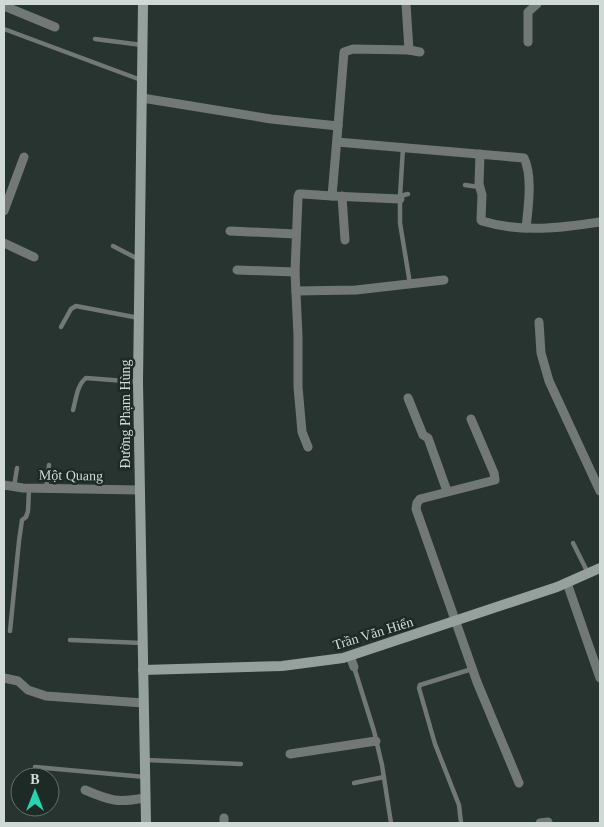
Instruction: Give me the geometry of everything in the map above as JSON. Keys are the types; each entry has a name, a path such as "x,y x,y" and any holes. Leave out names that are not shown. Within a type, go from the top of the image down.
{"main road":[{"name":"Đường Phạm Hùng","path":"143,4 138,382 146,823"},
{"name":"Trần Văn Hiển","path":"143,670 219,669 352,661 458,625 567,583 600,568"}],"street":[{"path":"406,4 410,50"},
{"path":"528,42 528,12 536,4"},
{"path":"4,6 55,27"},
{"path":"332,196 343,56 346,50 410,50 420,52"},
{"path":"142,98 271,119 338,126"},
{"path":"337,142 480,154 525,160 529,202 526,228"},
{"path":"480,154 479,188 482,195 480,220 526,228 548,229 600,222"},
{"path":"4,211 6,198 24,157"},
{"path":"308,447 302,432 298,398 295,272 299,194 400,197"},
{"path":"342,196 344,240"},
{"path":"230,231 296,234"},
{"path":"4,243 34,257"},
{"path":"238,270 295,272"},
{"path":"296,291 356,290 444,280"},
{"path":"539,322 541,353 549,381 600,492"},
{"path":"408,398 423,435 429,439 448,491"},
{"path":"471,419 494,472 495,480 420,499 416,503 416,509 472,669 519,783"},
{"name":"Một Quang","path":"4,485 14,488 139,490"},
{"path":"567,583 600,678"},
{"path":"4,678 18,681 28,690 46,696 143,702"},
{"path":"290,754 376,741"},
{"path":"85,790 113,801 124,802 145,798"}],"lane":[{"path":"4,30 142,80"},
{"path":"95,38 142,45"},
{"path":"403,148 400,223 410,285"},
{"path":"465,185 479,188"},
{"path":"400,197 408,194"},
{"path":"113,246 139,260"},
{"path":"62,327 71,309 76,306 139,318"},
{"path":"73,410 81,382 86,378 138,382"},
{"path":"46,489 49,465"},
{"path":"14,488 17,468"},
{"path":"10,630 19,541 22,520 27,514 29,488"},
{"path":"573,543 588,573"},
{"path":"70,640 142,643"},
{"path":"352,661 376,741 391,823"},
{"path":"461,823 459,805 435,744 419,688 420,685 472,669"},
{"path":"144,760 241,764"},
{"path":"60,769 145,777"},
{"path":"354,783 384,777"}]}
